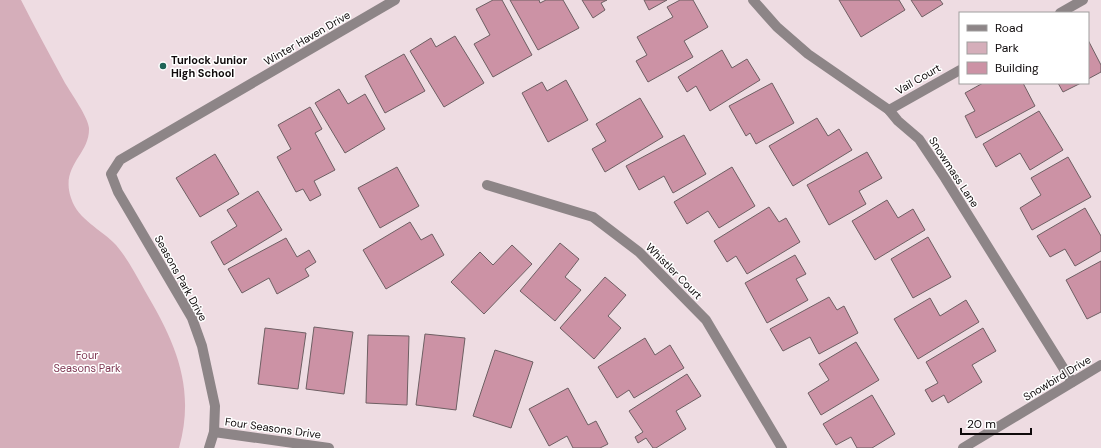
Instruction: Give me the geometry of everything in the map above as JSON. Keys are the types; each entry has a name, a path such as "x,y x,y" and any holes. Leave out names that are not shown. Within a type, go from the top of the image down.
{"street":[{"name":"Winter Haven Drive","path":"111,174 120,160 395,0"},
{"name":"Snowmass Lane","path":"753,0 777,27 808,54 889,110 898,121 919,139 1072,382"},
{"path":"1062,12 1083,0"},
{"name":"Vail Court","path":"889,110 959,71"},
{"name":"Seasons Park Drive","path":"111,174 118,192 192,318 202,346 216,406 214,432 209,448"},
{"name":"Whistler Court","path":"487,184 593,218 639,252 706,320 782,448"},
{"name":"Snowbird Drive","path":"963,448 1101,365"},
{"name":"Four Seasons Drive","path":"214,432 329,448"}],"green space":[{"name":"Four Seasons Park","path":"0,0 21,0 88,123 88,137 85,146 72,168 69,177 71,198 74,206 84,218 110,239 124,256 165,328 180,366 184,385 184,426 179,448 0,448"}],"building":[{"path":"493,0 502,0 532,55 493,77 474,44 490,35 476,9"},
{"path":"510,0 539,0 540,3 546,0 563,0 579,28 538,50"},
{"path":"582,0 607,0 601,3 605,10 593,18"},
{"path":"644,0 667,0 649,10"},
{"path":"680,0 693,0 708,27 684,41 693,57 648,82 636,61 647,55 637,37 673,17 667,7"},
{"path":"839,0 899,0 905,10 861,37"},
{"path":"911,0 940,0 943,4 922,17"},
{"path":"455,36 484,83 444,107 410,51 431,38 436,47"},
{"path":"1089,42 1101,65 1101,72 1089,78"},
{"path":"722,50 732,68 747,59 760,80 710,111 696,86 687,92 678,77"},
{"path":"404,54 425,91 385,113 365,76"},
{"path":"566,80 588,120 548,142 522,93 542,82 547,91"},
{"path":"772,83 794,123 756,144 750,133 746,136 729,106"},
{"path":"981,84 1024,84 1035,106 976,138 965,116 975,111 965,93"},
{"path":"1059,84 1079,84 1063,92"},
{"path":"339,89 348,104 365,94 385,129 345,153 315,103"},
{"path":"640,98 663,137 605,172 592,149 606,141 596,124"},
{"path":"310,107 322,129 315,133 335,170 314,181 321,195 310,201 303,189 296,192 277,157 291,149 278,125"},
{"path":"1039,111 1063,150 1030,170 1020,153 996,167 983,144"},
{"path":"817,118 828,136 839,129 852,150 793,186 769,146"},
{"path":"684,135 706,174 673,193 664,176 639,190 626,166"},
{"path":"867,152 882,178 859,191 866,204 829,225 807,185"},
{"path":"215,154 239,194 200,217 176,178"},
{"path":"1068,157 1091,197 1032,230 1020,208 1041,195 1031,178"},
{"path":"397,167 419,206 380,228 358,188"},
{"path":"732,167 755,206 719,228 708,211 687,224 674,202"},
{"path":"258,191 282,230 224,265 211,242 237,226 227,210"},
{"path":"887,200 898,218 913,209 925,230 875,260 852,221"},
{"path":"769,207 779,222 786,218 800,242 747,274 736,256 727,262 714,241"},
{"path":"1085,208 1101,236 1101,251 1075,266 1065,249 1050,257 1037,236"},
{"path":"410,222 421,240 432,234 444,255 386,289 363,250"},
{"path":"928,237 951,277 913,298 891,259"},
{"path":"286,238 297,257 309,250 316,262 305,269 309,276 277,294 269,278 242,293 228,269"},
{"path":"560,243 579,259 565,277 581,290 555,321 520,291"},
{"path":"512,245 532,264 484,314 451,282 480,252 493,265"},
{"path":"795,255 806,274 796,279 808,300 767,323 745,283"},
{"path":"1101,261 1101,312 1087,319 1066,280"},
{"path":"605,277 626,295 608,316 621,328 594,359 560,328"},
{"path":"829,297 837,310 844,306 858,333 819,354 810,337 783,351 770,329"},
{"path":"930,298 940,316 966,300 979,322 918,359 894,319"},
{"path":"314,327 353,332 344,394 306,389"},
{"path":"265,328 306,333 298,389 258,384"},
{"path":"983,328 996,351 972,365 982,382 948,403 944,395 932,402 925,390 938,383 926,362"},
{"path":"425,334 465,338 456,410 416,405"},
{"path":"368,335 409,336 407,405 366,403"},
{"path":"645,338 655,355 670,345 684,368 634,398 629,390 617,398 598,367"},
{"path":"856,342 879,380 821,415 808,393 829,380 819,364"},
{"path":"495,350 533,362 511,428 473,416"},
{"path":"687,374 701,396 676,411 686,429 656,448 653,448 646,438 638,443 635,437 643,432 629,411"},
{"path":"568,388 588,425 596,421 608,444 600,448 573,448 567,436 549,446 529,409"},
{"path":"872,395 895,434 872,448 857,448 851,437 836,445 823,424"}],"place":[{"name":"Turlock Junior High School","path":"163,66"}]}
